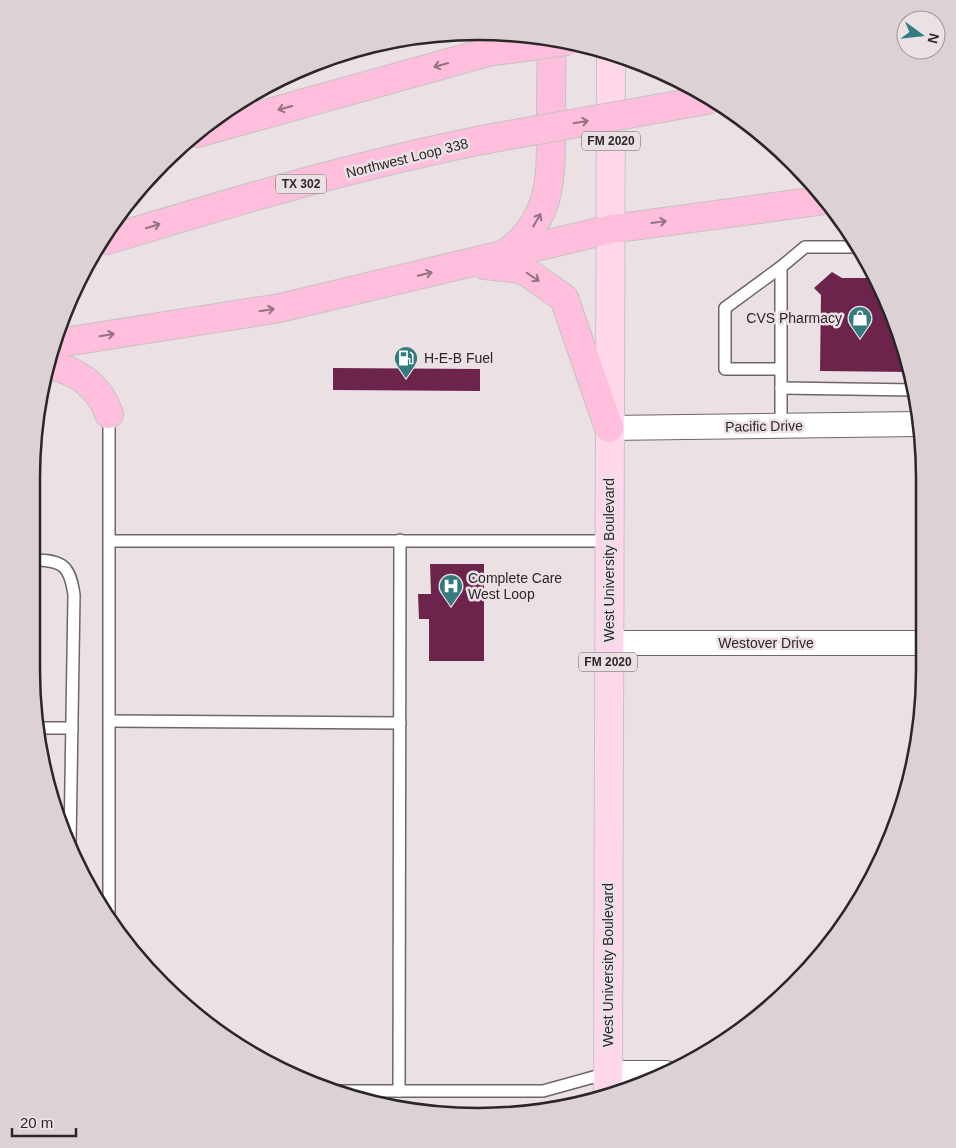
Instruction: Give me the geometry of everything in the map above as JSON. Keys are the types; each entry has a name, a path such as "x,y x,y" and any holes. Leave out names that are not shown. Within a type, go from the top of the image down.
{"highway":[{"path":"213,129 488,52 540,45"},
{"path":"503,255 515,246 534,226 547,197 551,172 552,46"},
{"name":"Northwest Loop 338","path":"112,239 284,188 452,146 700,101"},
{"path":"61,342 280,308 610,229 817,201"},
{"path":"469,263 522,269 564,298 609,428"},
{"path":"55,367 65,369 87,382 99,393 109,414"}],"main road":[{"name":"West University Boulevard","path":"608,1084 611,61"}],"street":[{"name":"Pacific Drive","path":"609,428 912,424"},
{"name":"Westover Drive","path":"608,643 916,643"},
{"path":"608,1084 636,1079"}],"lane":[{"path":"780,368 725,369 725,308 805,247 850,247"},
{"path":"780,426 781,267"},
{"path":"781,388 907,390"},
{"path":"109,414 109,905"},
{"path":"400,540 400,1091"},
{"path":"110,541 610,541"},
{"path":"40,560 50,560 64,565 72,578 74,595 70,830"},
{"path":"110,721 400,723"},
{"path":"44,728 72,728"},
{"path":"358,1091 543,1091 608,1084"}],"building":[{"name":"CVS Pharmacy","path":"832,272 842,278 868,278 883,310 903,372 820,371 821,295 814,288"},
{"name":"H-E-B Fuel","path":"333,368 480,369 480,391 333,390"},
{"name":"Complete Care West Loop","path":"430,564 484,564 484,661 429,661 429,619 419,619 418,594 431,594"}],"place":[{"name":"CVS Pharmacy","path":"860,339"},
{"name":"H-E-B Fuel","path":"406,379"},
{"name":"Complete Care West Loop","path":"451,607"}]}
